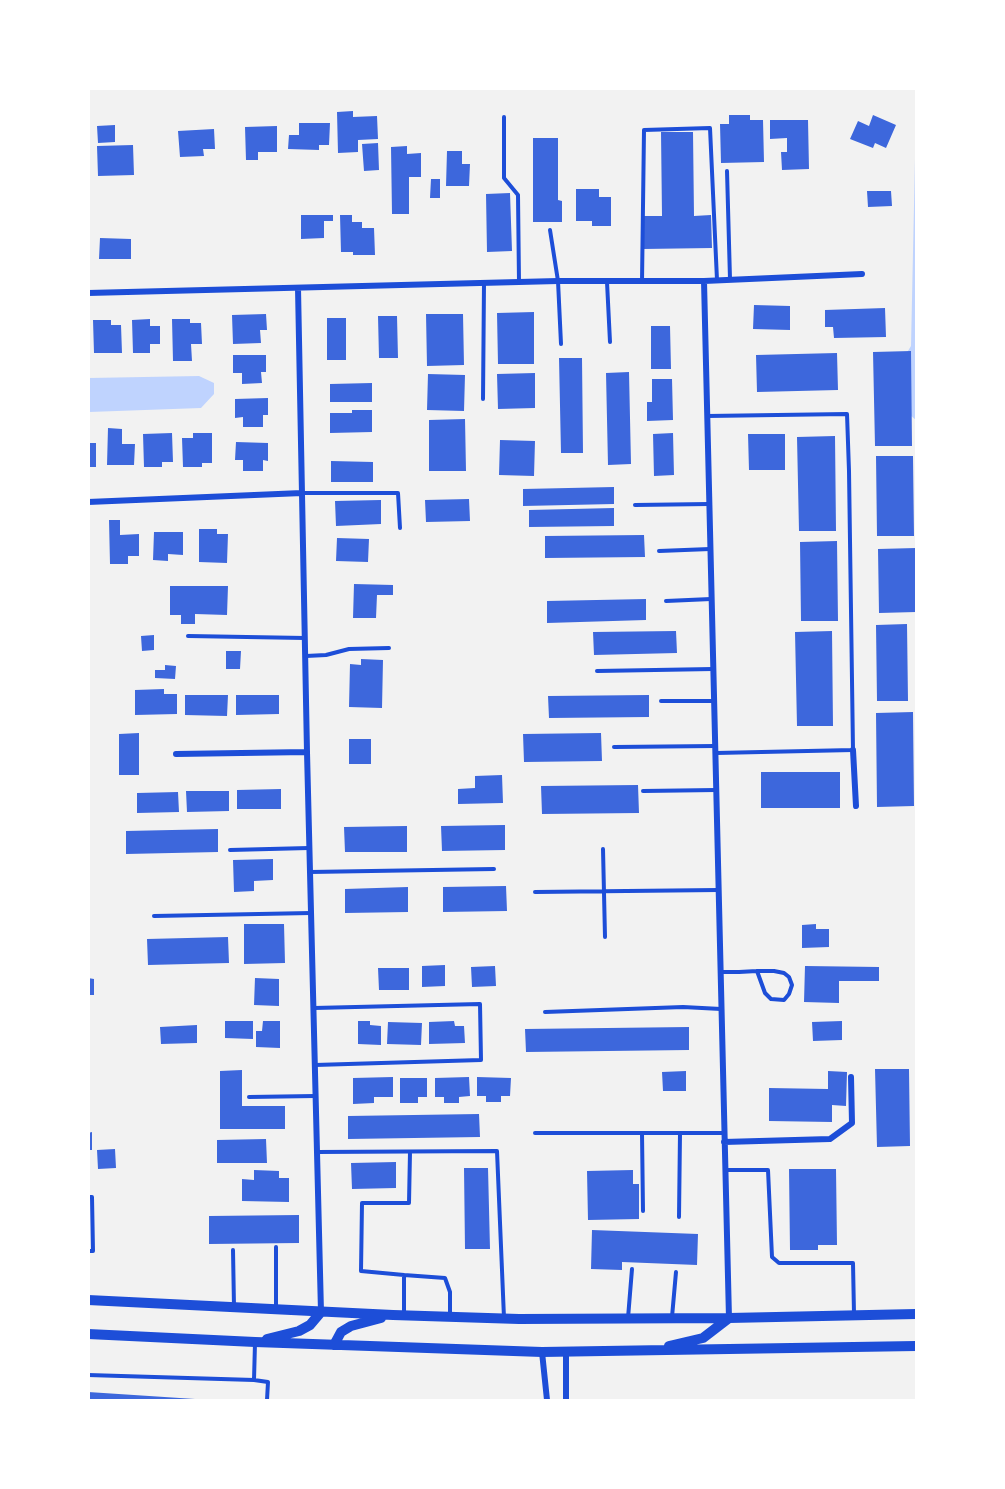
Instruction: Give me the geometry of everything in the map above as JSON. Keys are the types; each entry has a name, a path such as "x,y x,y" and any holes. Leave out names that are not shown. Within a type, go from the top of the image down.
{"main road":[{"path":"88,1300 321,1312 504,1318 729,1318 916,1314"},
{"path":"255,1342 299,1331 310,1325 321,1312"},
{"path":"334,1345 341,1332 351,1326 398,1315"},
{"path":"649,1351 703,1338 729,1318"},
{"path":"88,1334 542,1352 916,1346"}],"street":[{"path":"88,293 519,282 704,281 862,274"},
{"path":"704,281 729,1318"},
{"path":"298,288 304,638 321,1312"},
{"path":"88,502 302,494"},
{"path":"853,750 856,806"},
{"path":"176,754 307,752"},
{"path":"724,1142 830,1139 852,1124 851,1077"},
{"path":"542,1352 547,1401"},
{"path":"566,1352 566,1401"}],"lane":[{"path":"504,117 504,178 518,195 519,282"},
{"path":"642,282 644,130 710,128 717,280"},
{"path":"727,171 730,279"},
{"path":"550,230 558,282 561,344"},
{"path":"607,282 610,342"},
{"path":"483,399 484,283"},
{"path":"614,747 853,750 847,414 707,416"},
{"path":"302,494 398,494 400,528"},
{"path":"635,505 709,504"},
{"path":"659,551 710,549"},
{"path":"666,600 711,599"},
{"path":"188,636 304,638"},
{"path":"305,656 326,655 349,649 389,648"},
{"path":"597,671 713,669"},
{"path":"662,701 714,701"},
{"path":"643,791 716,790"},
{"path":"230,850 309,848"},
{"path":"603,849 605,937"},
{"path":"310,872 494,869"},
{"path":"536,892 718,890"},
{"path":"154,916 311,913"},
{"path":"720,972 757,971 784,974 789,977 792,991 783,1000 771,999 765,993 757,971"},
{"path":"313,1008 480,1004 481,1060 315,1065"},
{"path":"545,1011 683,1007 721,1009"},
{"path":"249,1097 315,1096"},
{"path":"535,1133 724,1133"},
{"path":"642,1133 644,1211"},
{"path":"679,1217 680,1133"},
{"path":"317,1152 497,1151 504,1318"},
{"path":"410,1152 409,1203 362,1203 361,1271 445,1278 450,1292 450,1317"},
{"path":"725,1170 768,1170 772,1257 779,1263 853,1263 854,1315"},
{"path":"88,1197 92,1197 93,1251 88,1251"},
{"path":"276,1247 276,1310"},
{"path":"233,1250 234,1307"},
{"path":"628,1318 632,1269"},
{"path":"672,1318 676,1272"},
{"path":"398,1315 404,1275"},
{"path":"254,1380 255,1342"},
{"path":"88,1375 268,1382 267,1401"}],"water":[{"path":"916,112 916,420 904,410 903,359 911,346"},
{"path":"199,376 214,383 214,394 201,408 89,412 89,378"}],"building":[{"path":"353,111 353,117 377,116 378,139 358,140 358,152 338,153 337,112"},
{"path":"729,115 750,115 750,120 763,120 764,162 721,163 720,124 729,124"},
{"path":"873,115 896,125 886,148 875,143 873,148 850,139 858,121 869,126"},
{"path":"770,120 808,120 809,169 782,170 781,152 787,152 787,138 770,139"},
{"path":"299,123 330,123 329,145 319,145 319,150 288,149 289,135 299,135"},
{"path":"115,125 115,142 98,143 97,126"},
{"path":"277,126 277,152 258,152 258,160 246,160 245,127"},
{"path":"214,129 215,149 203,149 204,156 180,157 178,131"},
{"path":"661,132 693,132 694,216 711,215 712,248 643,249 643,216 662,216"},
{"path":"533,138 558,138 558,200 562,201 562,222 533,222"},
{"path":"378,143 379,170 364,171 362,144"},
{"path":"133,145 134,175 98,176 97,146"},
{"path":"407,146 407,154 421,153 421,177 409,177 409,214 392,214 391,147"},
{"path":"447,151 462,151 462,164 470,164 469,186 446,186"},
{"path":"431,179 440,179 440,198 430,198"},
{"path":"576,189 599,189 599,197 611,197 611,226 592,226 592,221 576,221"},
{"path":"867,191 891,191 892,206 868,207"},
{"path":"510,193 512,251 487,252 486,194"},
{"path":"301,215 333,215 333,221 324,221 324,238 301,239"},
{"path":"340,215 352,215 352,222 362,222 362,228 374,228 375,255 353,255 353,252 341,252"},
{"path":"100,238 131,239 131,259 99,259"},
{"path":"754,305 790,306 790,330 753,329"},
{"path":"885,308 886,337 834,338 833,327 825,327 825,310"},
{"path":"534,312 534,364 498,364 497,313"},
{"path":"266,314 267,330 260,330 261,343 233,344 232,315"},
{"path":"426,314 463,314 464,365 427,366"},
{"path":"378,316 397,316 398,358 379,358"},
{"path":"327,318 346,318 346,360 327,360"},
{"path":"150,319 150,326 160,326 160,344 150,344 150,353 133,353 132,320"},
{"path":"172,319 190,319 190,323 201,323 202,344 191,344 192,361 173,361"},
{"path":"93,320 111,320 111,325 121,325 122,353 94,353"},
{"path":"651,326 670,326 671,369 651,369"},
{"path":"911,351 912,446 875,446 873,352"},
{"path":"837,353 838,390 757,392 756,355"},
{"path":"233,355 266,355 266,372 261,372 262,383 242,384 242,373 233,373"},
{"path":"559,358 582,358 583,453 561,453"},
{"path":"629,372 631,464 608,465 606,373"},
{"path":"535,373 535,408 498,409 497,374"},
{"path":"428,374 465,375 464,411 427,410"},
{"path":"652,379 672,379 673,420 647,421 647,402 652,402"},
{"path":"372,383 372,402 330,402 330,384"},
{"path":"268,398 268,415 263,415 263,427 243,427 243,417 235,418 235,399"},
{"path":"352,410 372,410 372,432 330,433 330,413 352,413"},
{"path":"465,419 466,471 429,471 429,420"},
{"path":"108,428 122,429 122,444 135,444 134,465 107,465"},
{"path":"172,433 173,462 162,462 162,467 144,467 143,434"},
{"path":"193,433 212,433 212,463 202,463 202,467 183,467 182,438 193,438"},
{"path":"673,433 674,475 654,476 653,434"},
{"path":"748,434 785,434 785,470 749,470"},
{"path":"835,436 836,531 799,531 797,437"},
{"path":"500,440 535,441 534,476 499,475"},
{"path":"236,442 268,443 268,461 263,460 263,471 243,471 243,460 235,460"},
{"path":"88,443 96,443 96,467 88,467"},
{"path":"876,456 913,456 914,536 877,536"},
{"path":"331,461 373,462 373,482 331,482"},
{"path":"614,487 614,504 523,506 523,489"},
{"path":"469,499 470,521 426,522 425,500"},
{"path":"381,500 381,524 336,526 335,501"},
{"path":"614,508 614,526 529,527 529,510"},
{"path":"109,520 120,520 120,535 139,534 139,556 128,556 128,564 110,564"},
{"path":"199,529 217,529 217,534 228,534 227,563 199,562"},
{"path":"154,532 183,532 183,555 168,554 168,561 153,560"},
{"path":"644,535 645,557 545,558 545,536"},
{"path":"337,538 369,539 368,562 336,561"},
{"path":"837,541 838,621 801,621 800,542"},
{"path":"916,548 916,612 879,613 878,549"},
{"path":"354,584 393,585 393,595 377,595 376,618 353,618"},
{"path":"170,586 228,586 227,615 195,614 195,624 181,624 181,615 170,615"},
{"path":"646,599 646,620 547,623 547,601"},
{"path":"907,624 908,701 877,701 876,625"},
{"path":"676,631 677,653 594,655 593,632"},
{"path":"832,631 833,726 797,726 795,632"},
{"path":"154,635 154,650 142,651 141,636"},
{"path":"226,651 241,651 240,669 226,669"},
{"path":"361,659 383,660 382,708 349,707 350,664 361,665"},
{"path":"165,665 176,666 175,679 155,678 155,670 165,670"},
{"path":"164,689 164,694 177,694 177,714 135,715 135,690"},
{"path":"185,695 228,695 227,716 185,715"},
{"path":"236,695 279,695 279,714 236,715"},
{"path":"649,695 649,717 549,718 548,696"},
{"path":"913,712 914,806 877,807 876,713"},
{"path":"139,733 139,775 119,775 119,734"},
{"path":"601,733 602,761 524,762 523,734"},
{"path":"349,739 371,739 371,764 349,764"},
{"path":"761,772 840,772 840,808 761,808"},
{"path":"502,775 503,803 458,804 458,789 475,788 475,776"},
{"path":"638,785 639,813 542,814 541,786"},
{"path":"281,789 281,809 237,809 237,790"},
{"path":"186,791 229,791 229,811 187,812"},
{"path":"178,792 179,812 137,813 137,793"},
{"path":"505,825 505,850 442,851 441,826"},
{"path":"407,826 407,852 345,852 344,827"},
{"path":"218,829 218,852 126,854 126,831"},
{"path":"273,859 273,880 254,881 254,891 234,892 233,860"},
{"path":"506,886 507,911 443,912 443,887"},
{"path":"408,887 408,912 345,913 345,889"},
{"path":"244,924 284,924 285,963 244,964"},
{"path":"816,924 816,929 829,929 829,947 802,948 802,925"},
{"path":"228,937 229,963 148,965 147,939"},
{"path":"445,965 445,986 422,987 422,966"},
{"path":"495,966 496,986 472,987 471,967"},
{"path":"805,966 879,967 879,981 839,981 839,1003 804,1002"},
{"path":"378,968 409,968 409,990 379,990"},
{"path":"88,978 94,979 94,995 88,995"},
{"path":"255,978 279,979 279,1006 254,1005"},
{"path":"225,1021 253,1021 253,1039 225,1038"},
{"path":"263,1021 280,1021 280,1048 256,1047 256,1031 262,1031"},
{"path":"358,1021 370,1021 370,1025 381,1026 381,1045 358,1044"},
{"path":"454,1021 455,1026 464,1026 465,1043 429,1044 429,1022"},
{"path":"842,1021 842,1040 813,1041 812,1022"},
{"path":"388,1022 422,1023 421,1045 387,1044"},
{"path":"197,1025 197,1043 161,1044 160,1027"},
{"path":"689,1027 689,1050 526,1052 525,1029"},
{"path":"875,1069 909,1069 910,1146 877,1147"},
{"path":"242,1070 242,1106 285,1106 285,1129 220,1129 220,1071"},
{"path":"686,1071 686,1091 663,1091 662,1072"},
{"path":"828,1071 847,1072 846,1106 832,1105 832,1122 769,1121 769,1088 828,1089"},
{"path":"393,1077 393,1097 374,1097 374,1103 353,1104 353,1078"},
{"path":"469,1077 470,1096 459,1097 459,1103 444,1103 444,1097 435,1097 435,1078"},
{"path":"477,1077 511,1078 510,1096 501,1096 501,1102 486,1102 486,1096 477,1096"},
{"path":"400,1078 427,1078 427,1097 418,1097 418,1103 400,1103"},
{"path":"479,1114 480,1137 348,1139 348,1116"},
{"path":"92,1132 92,1150 88,1150 88,1133"},
{"path":"266,1139 267,1163 217,1163 217,1140"},
{"path":"115,1149 116,1168 98,1169 97,1150"},
{"path":"396,1162 396,1188 352,1189 351,1163"},
{"path":"464,1168 488,1168 490,1249 465,1249"},
{"path":"789,1169 836,1169 837,1245 818,1245 818,1250 790,1250"},
{"path":"254,1170 279,1171 279,1178 289,1178 289,1202 242,1201 242,1179 254,1180"},
{"path":"633,1170 633,1184 639,1184 639,1219 588,1220 587,1171"},
{"path":"299,1215 299,1243 209,1244 209,1216"},
{"path":"592,1230 698,1234 697,1265 622,1262 622,1270 591,1269"},
{"path":"88,1392 195,1399 195,1400 88,1400"}]}
